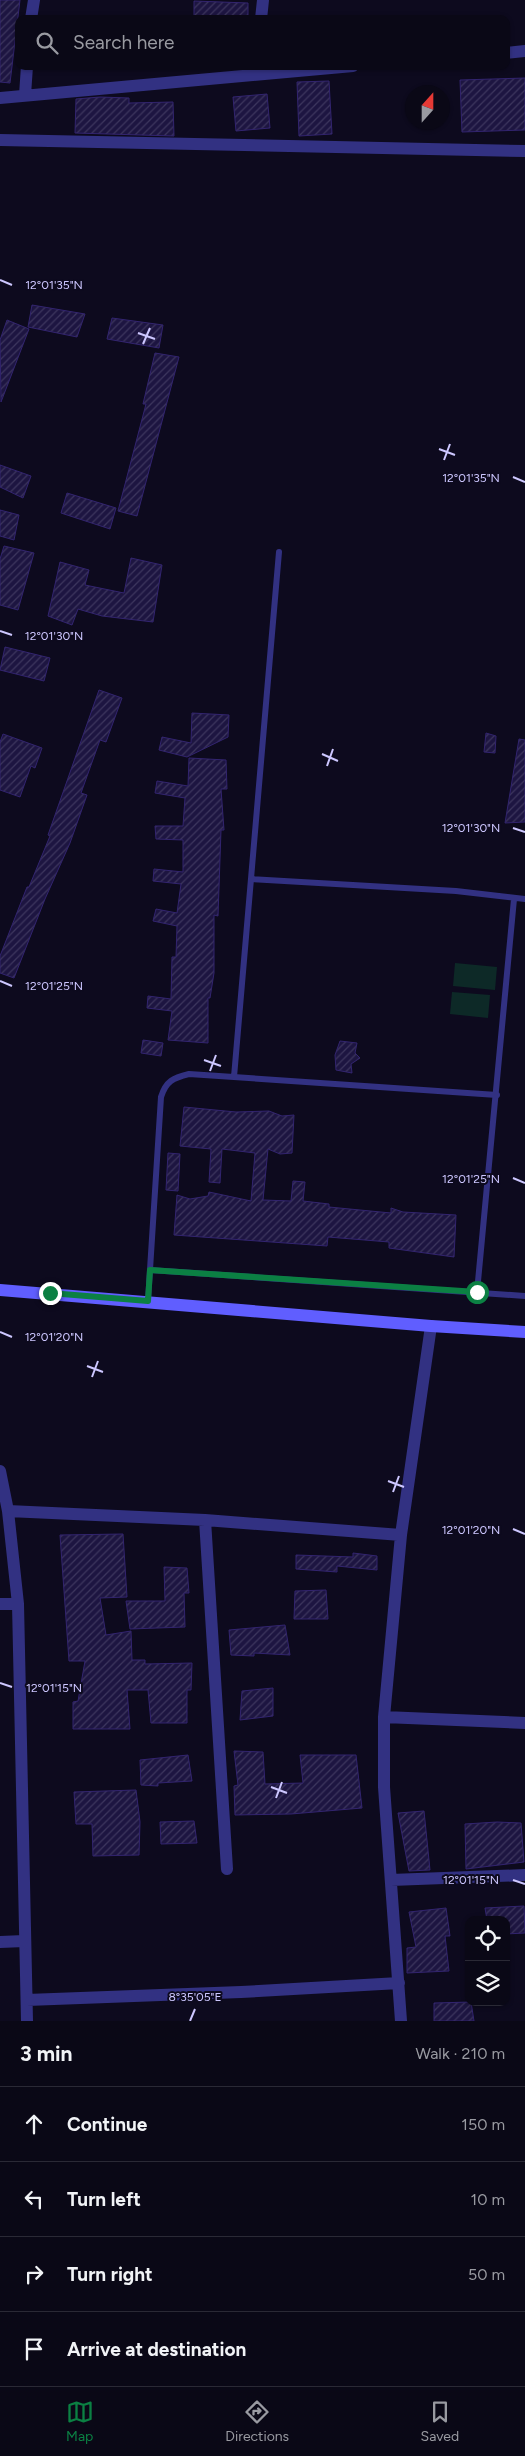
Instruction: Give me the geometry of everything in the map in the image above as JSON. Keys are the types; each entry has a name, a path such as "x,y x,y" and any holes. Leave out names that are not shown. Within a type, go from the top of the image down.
{"street":[{"path":"32,15 34,0"},
{"path":"261,15 263,0"},
{"path":"510,53 525,51"},
{"path":"25,95 27,70"},
{"path":"0,98 275,70"},
{"path":"0,140 525,151"},
{"path":"0,1290 430,1326 525,1332"},
{"path":"400,2021 399,1982 384,1787 384,1716 401,1536 430,1326"},
{"path":"0,1471 8,1511 18,1604 24,1941 28,2021"},
{"path":"8,1511 205,1520 401,1536"},
{"path":"205,1520 227,1869"},
{"path":"0,1604 18,1604"},
{"path":"384,1716 525,1723"},
{"path":"391,1880 525,1875"},
{"path":"0,1942 24,1941"},
{"path":"27,2000 241,1992 399,1982"}],"lane":[{"path":"234,1077 279,552"},
{"path":"251,879 456,891 525,899"},
{"path":"477,1292 514,898"},
{"path":"148,1301 162,1097 165,1086 173,1078 189,1074 497,1095"},
{"path":"150,1270 525,1296"}],"green space":[{"path":"455,963 497,967 495,990 453,986"},
{"path":"452,992 490,995 488,1018 450,1014"}],"building":[{"path":"0,0 20,0 18,15 15,15 15,42 10,83 0,82"},
{"path":"194,1 248,3 248,15 194,15"},
{"path":"525,78 525,130 462,132 460,80"},
{"path":"329,81 332,134 299,136 297,82"},
{"path":"267,94 270,128 236,131 233,97"},
{"path":"100,97 129,98 129,103 173,102 174,136 75,133 76,99"},
{"path":"32,305 85,314 77,337 28,327"},
{"path":"112,318 163,325 159,348 107,339"},
{"path":"7,320 29,329 1,402 0,340"},
{"path":"155,353 179,357 137,516 118,511 146,404 143,404"},
{"path":"0,465 31,476 23,498 0,487"},
{"path":"67,493 116,508 110,529 61,513"},
{"path":"0,510 19,515 14,540 0,536"},
{"path":"4,546 34,553 18,610 0,605 0,559"},
{"path":"131,558 162,565 153,622 102,616 78,609 72,625 48,616 60,562 89,570 85,585 124,593"},
{"path":"5,647 50,658 44,681 0,670"},
{"path":"99,690 122,698 106,742 100,740 81,793 87,795 70,843 45,899 14,978 0,973 0,956 27,887 29,887 50,836 48,835"},
{"path":"192,713 229,715 228,737 187,757 159,750 162,737 191,743"},
{"path":"486,733 496,736 495,753 484,752"},
{"path":"3,734 42,748 35,768 31,766 20,797 0,790 0,742"},
{"path":"519,739 525,740 525,822 505,823"},
{"path":"189,758 226,760 227,789 221,789 224,830 221,830 218,916 214,915 214,973 210,998 208,998 208,1043 168,1040 172,1011 147,1008 148,996 171,999 172,957 176,957 177,926 153,921 156,909 177,913 181,884 153,881 154,869 183,872 183,840 156,839 155,826 183,826 185,798 155,793 157,781 188,786"},
{"path":"143,1040 163,1043 161,1056 141,1053"},
{"path":"340,1041 357,1043 355,1053 360,1058 351,1064 352,1073 336,1070 335,1055"},
{"path":"184,1107 236,1112 269,1111 282,1116 294,1115 292,1153 280,1154 268,1149 263,1200 291,1201 293,1181 305,1182 303,1201 329,1204 329,1207 391,1213 391,1208 403,1212 456,1215 454,1257 389,1248 389,1242 328,1237 327,1246 174,1235 177,1195 190,1199 208,1196 209,1192 251,1201 255,1153 222,1149 220,1183 209,1182 211,1149 180,1146"},
{"path":"168,1153 180,1154 178,1191 166,1190"},
{"path":"123,1534 127,1597 100,1598 106,1635 131,1631 132,1660 145,1660 145,1664 192,1663 191,1690 187,1690 187,1723 151,1723 148,1690 127,1690 130,1729 73,1729 73,1702 78,1701 85,1661 69,1661 60,1535"},
{"path":"353,1553 377,1556 377,1570 337,1566 337,1572 296,1569 296,1555 353,1557"},
{"path":"164,1567 187,1568 189,1593 184,1593 185,1627 130,1629 126,1601 165,1601"},
{"path":"326,1590 328,1619 294,1619 295,1591"},
{"path":"285,1625 290,1655 254,1653 254,1656 231,1655 229,1630"},
{"path":"273,1688 273,1716 240,1720 242,1691"},
{"path":"234,1751 263,1752 265,1784 303,1783 300,1755 356,1755 362,1808 291,1814 235,1815 234,1786 238,1785"},
{"path":"188,1755 192,1781 158,1783 158,1786 141,1785 140,1760"},
{"path":"136,1790 140,1822 139,1855 93,1856 92,1824 76,1824 74,1792"},
{"path":"424,1811 430,1870 409,1871 398,1813"},
{"path":"194,1821 197,1843 161,1844 160,1822"},
{"path":"521,1823 524,1862 466,1869 465,1824"},
{"path":"524,1906 525,1933 510,1934 510,1916 486,1916 485,1908"},
{"path":"446,1908 450,1936 445,1936 449,1971 407,1973 407,1948 416,1947 409,1912"},
{"path":"465,2002 465,2006 472,2006 474,2021 434,2021 434,2003"}],"route":[{"path":"50,1293 148,1301 150,1270 477,1292"}]}
